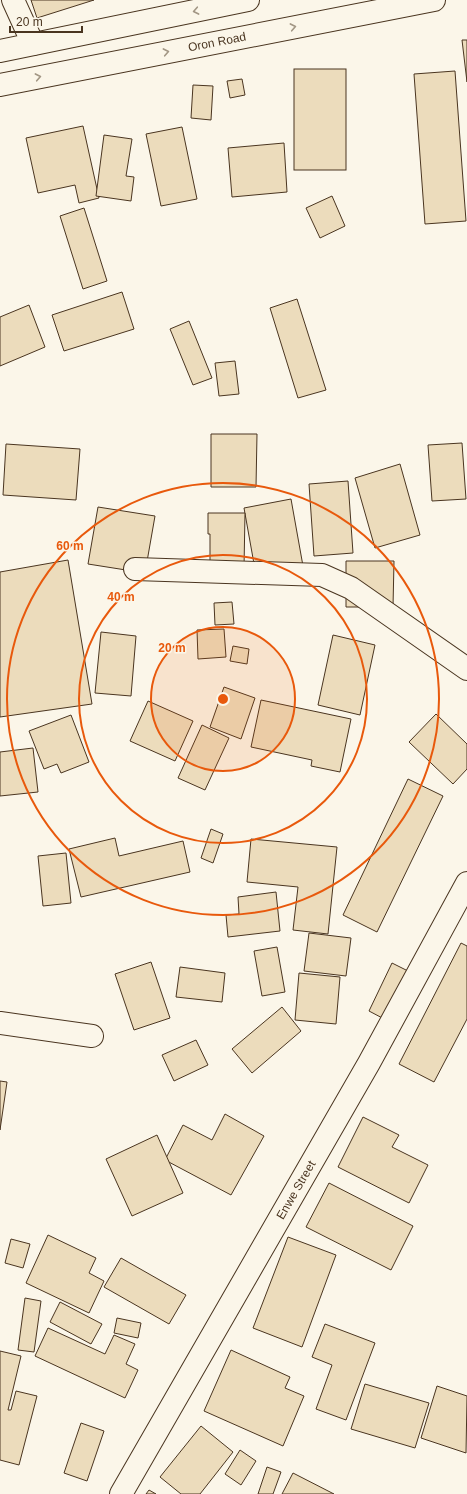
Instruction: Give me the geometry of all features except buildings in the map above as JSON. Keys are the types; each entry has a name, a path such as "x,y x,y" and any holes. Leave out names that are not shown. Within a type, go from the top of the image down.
{"main road":[{"path":"13,0 33,44"},
{"path":"0,51 248,0"},
{"name":"Oron Road","path":"0,85 434,0"},
{"path":"135,569 322,575 351,588 467,668"},
{"name":"Enwe Street","path":"121,1494 365,1070 467,883"},
{"path":"0,1023 92,1036"}]}
